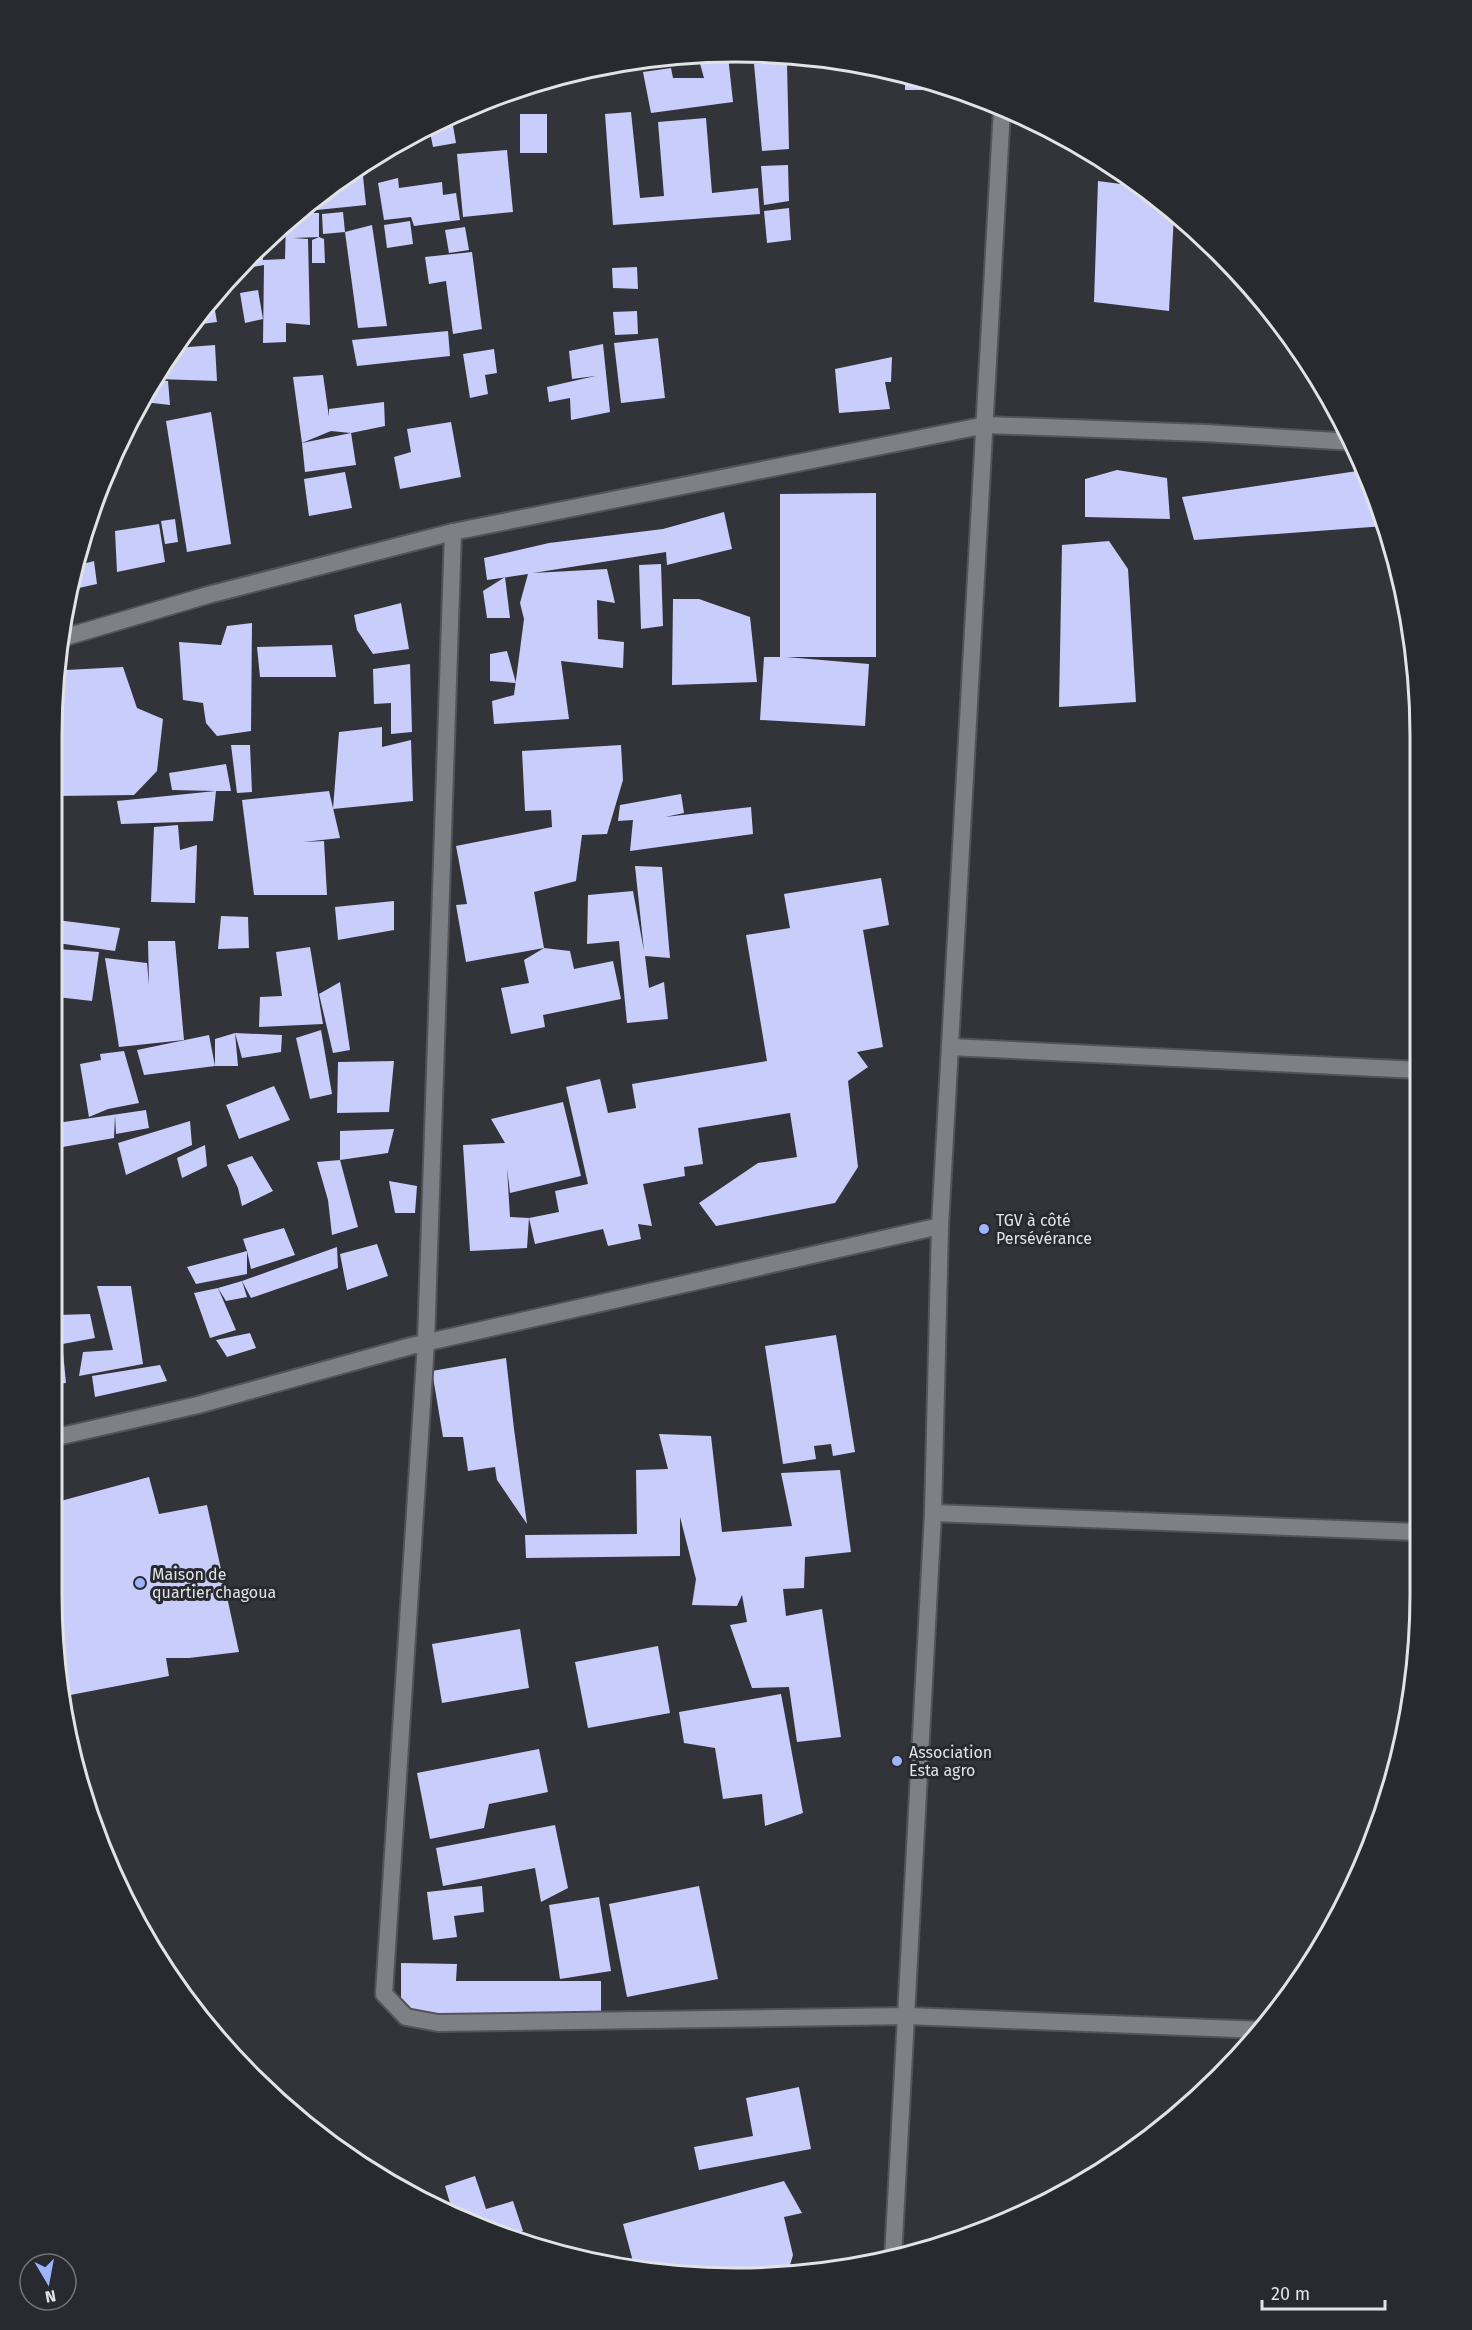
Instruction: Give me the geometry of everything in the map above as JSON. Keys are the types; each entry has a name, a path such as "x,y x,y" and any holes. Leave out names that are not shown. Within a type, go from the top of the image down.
{"street":[{"path":"893,2250 933,1513 940,1226 1002,116"},
{"path":"69,636 208,595 453,532 986,425 1205,433 1342,441"},
{"path":"453,532 426,1342 384,1994 406,2017 438,2023 907,2016 1251,2030"},
{"path":"950,1047 1410,1070"},
{"path":"62,1436 198,1405 426,1342 940,1226"},
{"path":"933,1513 1410,1532"}],"building":[{"path":"729,62 733,102 651,113 643,72 671,68 673,78 704,78 700,63"},
{"path":"754,64 787,64 789,149 762,151"},
{"path":"905,83 930,90 905,90"},
{"path":"631,112 640,198 664,196 658,122 706,118 712,193 758,188 760,214 613,225 605,114"},
{"path":"520,114 547,114 547,153 520,153"},
{"path":"453,124 456,143 433,147 431,135"},
{"path":"507,150 513,212 463,217 457,154"},
{"path":"788,165 789,201 764,205 761,166"},
{"path":"359,176 363,176 366,205 314,210 325,201"},
{"path":"398,178 399,188 442,182 443,195 456,193 460,220 414,226 411,217 384,220 378,183"},
{"path":"1098,181 1124,184 1174,223 1169,311 1094,302"},
{"path":"789,208 791,240 767,243 764,211"},
{"path":"343,212 345,232 323,234 322,214"},
{"path":"310,213 319,213 319,237 293,238 308,239 310,325 286,323 286,342 263,343 264,265 251,267 262,256 263,260 285,259 286,234"},
{"path":"410,221 413,244 387,248 384,225"},
{"path":"372,225 387,326 358,328 345,232"},
{"path":"465,227 469,250 449,253 445,230"},
{"path":"319,237 324,239 325,263 312,263 312,240"},
{"path":"472,252 482,329 453,334 446,281 429,284 425,257"},
{"path":"637,267 638,289 613,288 612,268"},
{"path":"258,290 263,319 245,323 240,293"},
{"path":"215,308 217,322 202,324"},
{"path":"637,311 638,334 615,335 613,312"},
{"path":"448,331 450,356 357,366 352,340"},
{"path":"658,338 665,398 621,403 614,343"},
{"path":"603,344 610,412 571,420 570,398 549,402 547,387 595,376 572,379 569,351"},
{"path":"215,345 217,381 164,379 185,347"},
{"path":"494,349 497,373 485,375 488,394 470,398 463,354"},
{"path":"892,357 891,382 885,382 890,409 839,413 835,369"},
{"path":"323,375 329,417 329,409 384,402 385,426 351,433 331,431 302,443 293,377"},
{"path":"163,381 168,381 170,405 150,403"},
{"path":"211,412 231,544 187,552 166,421"},
{"path":"451,422 461,477 400,489 394,457 411,452 407,429"},
{"path":"351,433 356,465 305,472 302,443"},
{"path":"1117,470 1167,478 1170,519 1085,517 1085,479"},
{"path":"1356,471 1377,527 1194,540 1182,497"},
{"path":"345,472 352,508 309,516 304,479"},
{"path":"876,493 876,657 786,657 869,664 865,726 760,720 764,657 780,657 780,494"},
{"path":"724,512 732,549 667,565 666,552 533,573 607,569 615,603 597,600 598,639 624,642 623,668 561,661 569,719 494,724 492,701 514,695 524,619 520,603 528,574 487,580 484,558 549,543 663,529"},
{"path":"175,519 178,542 165,544 161,521"},
{"path":"159,524 165,562 117,572 115,531"},
{"path":"1109,541 1128,569 1136,702 1059,707 1062,545"},
{"path":"94,561 97,584 78,588 83,564"},
{"path":"661,564 663,626 641,629 639,565"},
{"path":"505,577 510,618 487,618 483,591"},
{"path":"673,599 699,599 750,617 757,682 672,685"},
{"path":"401,603 409,649 373,654 357,630 354,615"},
{"path":"252,623 251,731 217,736 206,723 203,703 183,700 179,642 221,645 227,626"},
{"path":"332,645 336,677 260,677 257,647"},
{"path":"507,651 516,683 490,681 490,654"},
{"path":"410,664 412,732 391,734 391,703 374,704 373,669"},
{"path":"123,667 137,708 163,719 157,771 134,795 62,796 63,692 66,670"},
{"path":"382,727 382,747 411,740 413,801 333,809 339,732"},
{"path":"231,745 250,745 252,792 237,793"},
{"path":"621,745 623,780 607,834 582,835 576,881 534,892 544,948 466,962 456,905 467,904 456,846 552,827 551,810 525,811 522,751"},
{"path":"226,764 231,791 172,790 169,773"},
{"path":"216,791 213,821 121,824 117,801"},
{"path":"329,791 340,838 303,842 324,841 327,895 254,895 242,800"},
{"path":"681,794 684,813 665,817 751,807 753,834 630,851 633,820 618,821 620,805"},
{"path":"178,825 180,850 197,845 195,903 151,902 154,827"},
{"path":"635,866 662,867 670,958 645,956 649,988 664,982 668,1019 627,1023 619,941 587,944 588,895 633,891 644,951"},
{"path":"881,878 889,925 863,930 883,1047 857,1052 868,1067 848,1081 858,1167 835,1203 716,1226 699,1203 758,1163 797,1157 790,1113 698,1128 703,1164 684,1167 685,1176 643,1184 652,1226 638,1224 641,1239 608,1246 603,1229 535,1244 529,1218 559,1212 555,1191 588,1184 566,1087 600,1079 608,1113 636,1108 632,1084 767,1061 746,935 790,928 784,894"},
{"path":"394,901 394,930 338,940 335,907"},
{"path":"221,916 248,917 249,948 218,949"},
{"path":"62,921 120,928 115,951 62,944"},
{"path":"148,941 175,941 184,1040 119,1047 105,958 147,963 149,985"},
{"path":"310,947 323,1024 259,1027 260,997 282,996 276,952"},
{"path":"544,948 570,951 574,969 613,961 621,999 543,1015 545,1027 511,1034 501,988 529,983 524,960"},
{"path":"62,949 99,952 92,1001 62,998"},
{"path":"340,982 350,1050 333,1053 319,994"},
{"path":"321,1030 332,1094 310,1099 296,1038"},
{"path":"235,1033 238,1066 215,1066 215,1039"},
{"path":"235,1033 282,1035 281,1052 242,1058"},
{"path":"209,1035 215,1066 144,1075 137,1050"},
{"path":"124,1051 139,1103 108,1109 89,1117 80,1064 101,1060 100,1054"},
{"path":"394,1061 389,1112 337,1113 338,1062"},
{"path":"274,1086 290,1120 239,1139 226,1105"},
{"path":"563,1102 581,1176 510,1193 507,1168 510,1217 529,1218 527,1248 470,1251 463,1145 505,1143 491,1119"},
{"path":"146,1110 149,1128 116,1134 115,1115 114,1138 62,1147 62,1122"},
{"path":"190,1121 192,1145 126,1175 118,1143"},
{"path":"394,1129 388,1153 340,1160 340,1131"},
{"path":"205,1145 207,1166 182,1178 177,1158"},
{"path":"252,1156 273,1191 242,1206 238,1188 227,1165"},
{"path":"340,1160 358,1227 332,1235 328,1200 317,1162"},
{"path":"389,1181 417,1186 415,1213 395,1213"},
{"path":"284,1228 295,1255 251,1269 243,1239"},
{"path":"377,1244 388,1276 347,1290 340,1254"},
{"path":"337,1247 338,1268 251,1298 242,1281"},
{"path":"247,1251 247,1274 196,1284 187,1267"},
{"path":"242,1281 247,1297 226,1301 218,1288"},
{"path":"97,1286 131,1286 143,1364 79,1376 83,1352 113,1350"},
{"path":"218,1288 236,1330 210,1338 194,1293"},
{"path":"90,1314 95,1338 62,1344 62,1315"},
{"path":"250,1333 256,1348 227,1357 216,1340"},
{"path":"836,1335 855,1452 833,1456 831,1444 814,1446 816,1459 783,1464 765,1346"},
{"path":"62,1352 63,1352 66,1383 62,1383"},
{"path":"506,1358 527,1524 497,1480 495,1467 468,1471 463,1437 443,1437 432,1371"},
{"path":"160,1365 167,1381 95,1397 92,1376"},
{"path":"659,1434 711,1436 722,1532 792,1526 781,1473 840,1470 851,1552 805,1557 804,1588 783,1589 786,1616 822,1609 841,1737 797,1742 789,1687 752,1688 730,1625 747,1622 742,1595 737,1606 692,1605 696,1579 680,1517 680,1556 526,1558 525,1535 637,1534 636,1470 668,1469"},
{"name":"Maison de quartier chagoua","path":"149,1477 159,1514 207,1505 239,1652 189,1658 166,1658 169,1676 69,1695 63,1638 62,1501"},
{"path":"520,1629 529,1688 442,1703 432,1644"},
{"path":"658,1646 670,1713 588,1728 575,1662"},
{"path":"781,1694 803,1813 765,1826 762,1794 723,1799 715,1748 684,1743 679,1712"},
{"path":"539,1749 548,1792 489,1804 484,1828 430,1839 417,1773"},
{"path":"555,1825 568,1888 541,1902 535,1868 443,1886 436,1848"},
{"path":"482,1886 484,1912 454,1916 457,1937 433,1940 427,1892"},
{"path":"699,1886 718,1979 627,1997 609,1904"},
{"path":"599,1897 611,1971 560,1979 549,1905"},
{"path":"401,1963 457,1964 456,1981 601,1981 601,2014 401,2013"},
{"path":"799,2087 811,2149 699,2170 694,2147 753,2136 746,2098"},
{"path":"475,2176 486,2209 513,2201 523,2231 518,2233 450,2205 445,2186"},
{"path":"784,2181 802,2213 784,2217 793,2255 790,2266 780,2267 692,2267 633,2261 623,2224"}],"place":[{"name":"TGV à côté Persévérance","path":"984,1229"},
{"name":"Maison de quartier chagoua","path":"140,1583"},
{"name":"Association Esta agro","path":"897,1761"}]}
